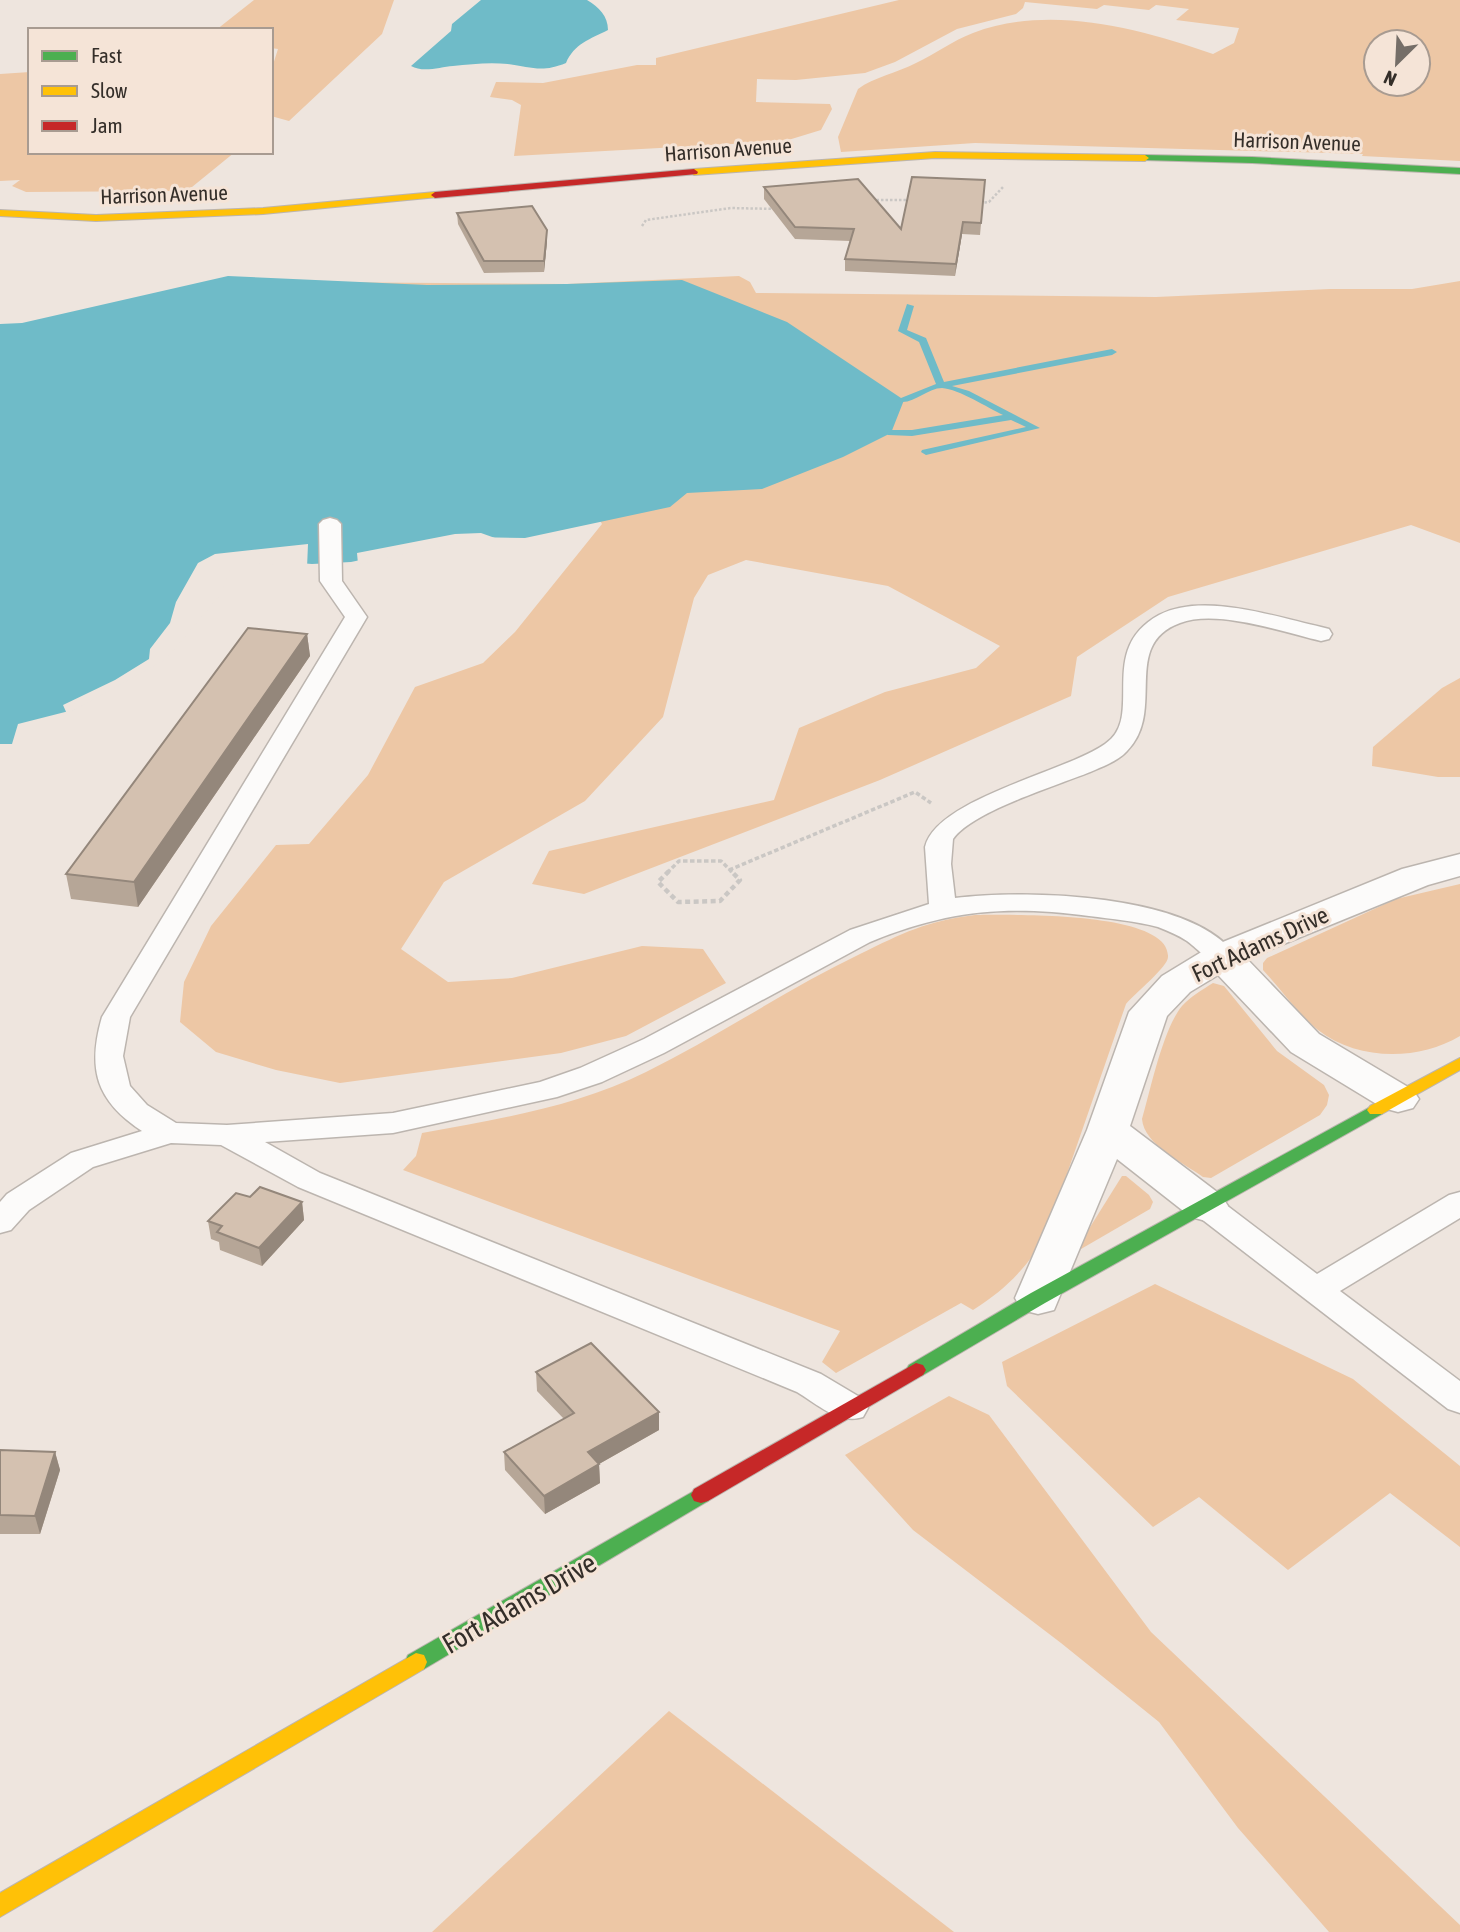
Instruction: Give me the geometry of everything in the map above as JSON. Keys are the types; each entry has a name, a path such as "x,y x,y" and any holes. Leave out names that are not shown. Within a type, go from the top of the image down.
{"main road":[{"name":"Harrison Avenue","path":"0,214 96,218 263,211 653,175 936,155 1231,159 1460,171"},
{"name":"Fort Adams Drive","path":"0,1906 1038,1298 1460,1063"}],"street":[{"name":"Fort Adams Drive","path":"1038,1298 1108,1130 1149,1012 1176,984 1222,956 1415,877 1460,865"},
{"path":"1222,956 1306,1043 1398,1099"},
{"path":"1108,1130 1206,1206"}],"lane":[{"path":"170,1133 147,1122 129,1109 113,1086 107,1059 109,1036 116,1017 356,617 331,580 330,524"},
{"path":"943,908 938,852 940,835 954,820 1060,778 1116,748 1132,727 1136,708 1132,674 1136,655 1152,629 1183,615 1222,615 1321,634"},
{"path":"0,1222 18,1202 82,1160 170,1133 227,1135 393,1123 546,1090 591,1075 654,1046 860,936 900,919 943,908 996,901 1061,902 1150,916 1190,931 1222,956"},
{"path":"227,1135 309,1180 809,1383 851,1409"},
{"path":"1316,1290 1460,1203"},
{"path":"1206,1206 1458,1395"}],"path":[{"path":"972,203 986,204 1003,187"},
{"path":"747,199 753,207"},
{"path":"864,202 886,199 918,200"},
{"path":"642,226 646,219 753,207 778,209"},
{"path":"729,870 915,792 954,820"},
{"path":"679,861 720,861 729,870 740,880 720,901 678,902 658,882 679,861"}],"shaded area":[{"path":"254,0 394,0 382,34 289,121 273,117 273,65 278,49 273,48 273,28 219,28"},
{"path":"899,0 1460,0 1460,161 1362,156 1363,154 975,143 841,152 838,137 858,89 973,33 1032,20 1063,20 1124,28 1213,54 1234,43 1239,28 1176,20 1189,9 1156,5 1149,10 1104,5 1097,9 1025,2 1016,14 957,29 895,62 865,73 796,80 757,79 756,102 830,104 832,109 821,130 785,141 514,156 521,105 512,100 490,97 496,82 543,83 637,65 656,65 656,58"},
{"path":"28,72 28,154 233,154 192,187 176,191 26,192 12,186 20,180 0,181 0,74"},
{"path":"739,276 750,282 756,293 1156,297 1330,289 1412,289 1460,281 1460,543 1411,525 1168,597 1077,657 1071,696 880,780 584,894 532,884 549,851 774,800 799,728 885,692 976,668 1000,646 888,586 746,560 708,575 694,598 663,717 585,801 444,882 401,949 448,982 512,978 642,946 703,949 726,983 626,1036 561,1053 340,1083 276,1070 216,1052 180,1022 184,982 211,926 276,845 309,844 368,775 415,687 483,663 515,632 602,524 579,485 304,282 567,284"},
{"path":"1460,678 1460,777 1438,777 1372,766 1373,747 1442,688"},
{"path":"1460,884 1460,1036 1443,1044 1426,1050 1388,1054 1351,1048 1311,1024 1263,970 1263,963 1267,958 1396,899"},
{"path":"975,915 1051,916 1117,923 1144,931 1162,942 1168,957 1157,973 1126,1004 1044,1240 1028,1261 1013,1279 973,1310 961,1303 836,1373 822,1362 840,1331 403,1170 416,1156 422,1133 536,1110 619,1084 673,1058 806,982 889,940 928,924"},
{"path":"1213,983 1224,986 1277,1051 1324,1085 1329,1095 1327,1105 1320,1115 1211,1178 1203,1177 1157,1145 1144,1128 1142,1119 1158,1060 1175,1016 1189,999"},
{"path":"1122,1176 1126,1176 1149,1195 1153,1202 1150,1209 1081,1249 1077,1248"},
{"path":"1155,1284 1353,1379 1460,1466 1460,1547 1390,1493 1288,1570 1199,1497 1153,1527 1007,1386 1002,1362"},
{"path":"949,1396 989,1415 1151,1632 1460,1925 1460,1932 1329,1932 1238,1828 1159,1722 913,1530 845,1455"},
{"path":"669,1711 954,1932 432,1932"}],"water":[{"path":"481,0 587,0 602,12 608,30 578,47 566,63 550,68 494,63 426,69 411,66 451,31 452,24"},
{"path":"228,276 427,285 682,280 787,322 904,400 891,433 843,457 762,489 687,493 670,507 525,538 469,537 351,562 312,564 260,560 228,567 163,657 73,710 18,724 12,744 0,744 0,324 22,323"}],"pier":[{"path":"481,533 495,538 492,541 469,541 358,564 357,553 455,534"},
{"path":"308,544 307,568 260,563 230,570 221,594 166,659 67,714 63,705 115,680 149,659 150,649 170,623 176,602 198,563 215,554"}],"building":[{"path":"912,177 985,180 981,223 963,222 956,264 845,259 854,229 795,227 764,187 858,179 901,229"},
{"path":"532,206 547,230 544,261 484,261 457,213"},
{"path":"248,628 307,634 134,882 66,874"},
{"path":"260,1187 302,1202 259,1248 217,1232 222,1226 208,1221 236,1193 250,1197"},
{"path":"591,1343 659,1412 588,1452 599,1464 544,1496 504,1452 574,1413 536,1372"},
{"path":"0,1450 55,1452 35,1516 0,1515"}],"waterway":[{"path":"910,306 902,331 923,340 941,385"},
{"path":"941,385 1112,352"},
{"path":"904,400 941,385"},
{"path":"926,452 1035,428 966,393 941,385"},
{"path":"891,433 912,433 1011,417"}],"traffic: fast":[{"path":"1145,158 1252,160 1460,171"},
{"path":"916,1370 1038,1298 1376,1110"},
{"path":"416,1662 701,1495"}],"traffic: slow":[{"path":"694,172 935,155 1145,158"},
{"path":"0,213 96,218 263,211 435,195"},
{"path":"1376,1110 1460,1063"},
{"path":"0,1906 416,1662"}],"traffic: jam":[{"path":"435,195 694,172"},
{"path":"701,1495 916,1370"}]}
